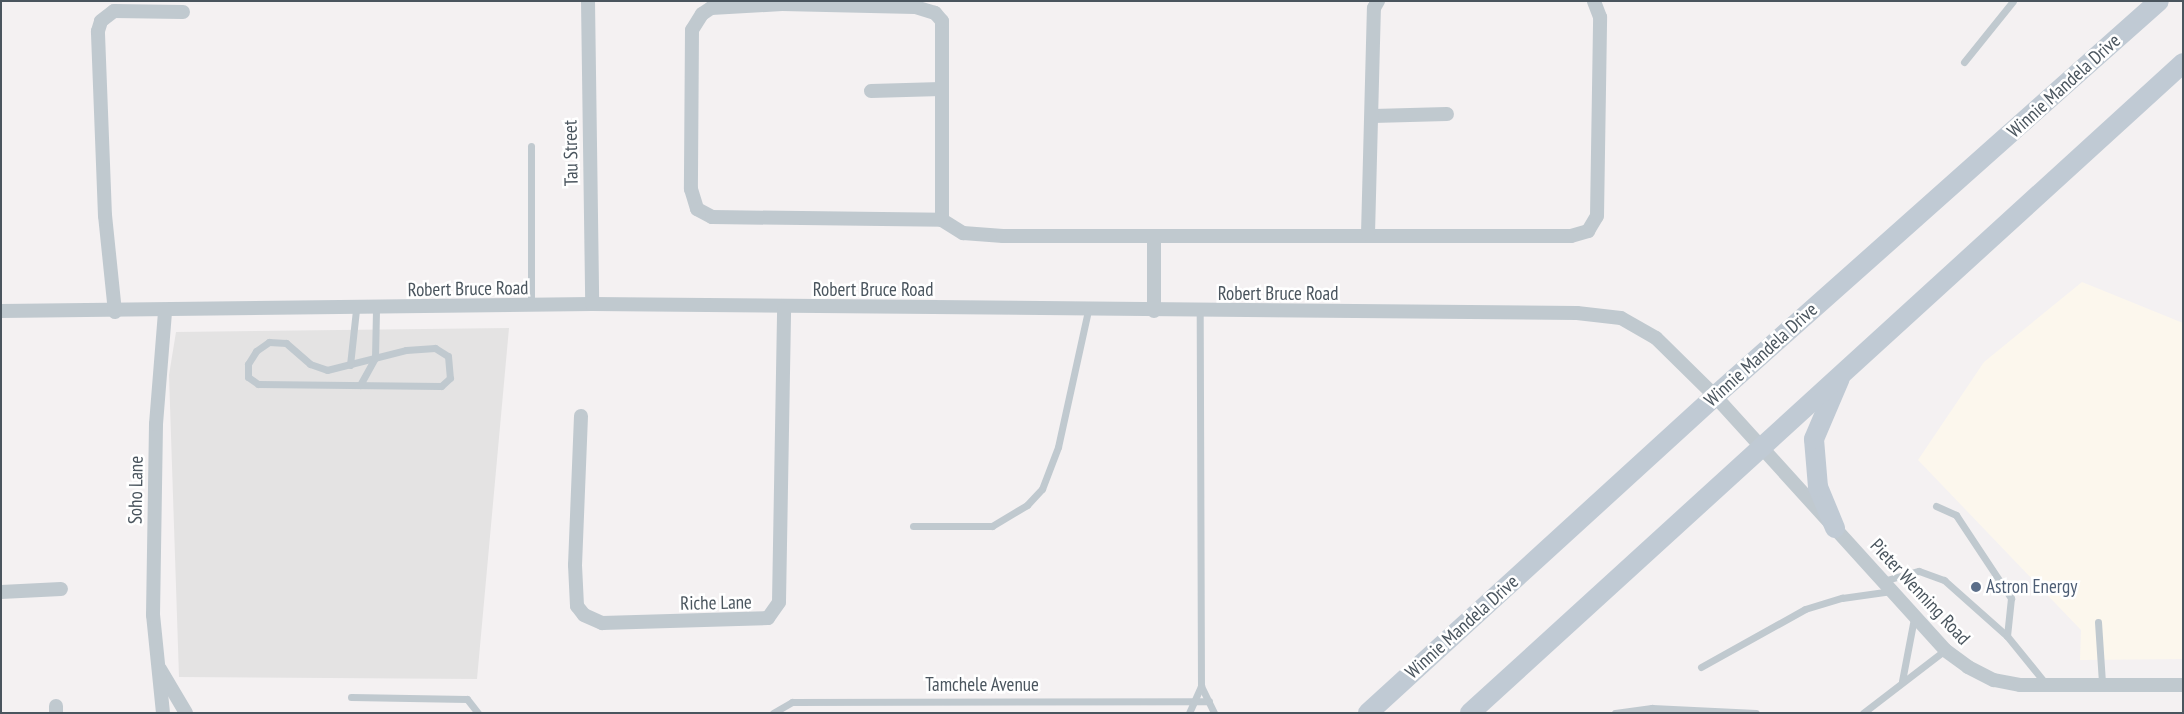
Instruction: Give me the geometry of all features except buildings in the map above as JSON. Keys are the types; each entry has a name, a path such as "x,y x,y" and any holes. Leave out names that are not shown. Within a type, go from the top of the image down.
{"main road":[{"name":"Winnie Mandela Drive","path":"1368,713 1715,396 2159,1"},
{"path":"1470,713 2183,63"},
{"path":"1835,528 1818,487 1814,439 1843,371"}],"street":[{"name":"Tau Street","path":"588,1 592,304"},
{"path":"1368,234 1373,116 1374,8 1378,1"},
{"path":"942,220 942,21 926,8 782,4 712,8 692,30 690,189 697,209 718,217 942,220 963,233 1154,236 1368,234 1571,236 1588,231 1597,206 1600,17 1594,1"},
{"path":"116,312 105,216 98,31 101,21 114,11 183,12"},
{"path":"871,91 941,89"},
{"path":"1373,116 1447,114"},
{"path":"1154,236 1154,311"},
{"name":"Robert Bruce Road","path":"1,311 376,310 592,304 784,309 1577,313 1621,318 1656,338 1762,445"},
{"name":"Riche Lane","path":"581,416 575,565 577,606 584,615 602,623 768,618 779,602 784,309"},
{"name":"Soho Lane","path":"163,713 153,596 156,424 165,312"},
{"name":"Pieter Wenning Road","path":"1762,445 1945,650 1994,680 2046,684 2183,685"},
{"path":"1,592 61,589"},
{"name":"Soho Lane","path":"160,669 186,713"}],"lane":[{"path":"1964,62 2013,1"},
{"path":"531,146 531,307"},
{"path":"350,365 356,310"},
{"path":"360,384 375,358 376,310"},
{"path":"913,526 992,526 1027,505 1042,489 1058,447 1088,310"},
{"path":"1189,713 1201,686 1200,312"},
{"path":"276,341 316,368 350,365 406,350 440,350 448,356 450,378 441,386 258,384 247,374 256,351 276,341"},
{"path":"1936,506 1956,515 2008,592 2012,602 2007,636"},
{"path":"1701,667 1805,609 1887,586 1919,571 1935,575 2007,636 2046,684"},
{"path":"1902,681 1914,615"},
{"path":"2098,622 2102,684"},
{"path":"1862,713 1945,650"},
{"path":"1201,686 1214,713"},
{"path":"351,697 467,699 478,713"},
{"name":"Tamchele Avenue","path":"773,713 792,702 1209,701"},
{"path":"1615,713 1652,708 1756,713"}],"shaded area":[{"path":"2082,282 2183,323 2183,659 2080,660 2081,630 1918,460 1984,362"},
{"path":"509,328 477,679 179,677 169,375 176,332"}],"place":[{"name":"Astron Energy","path":"1976,587"}]}
